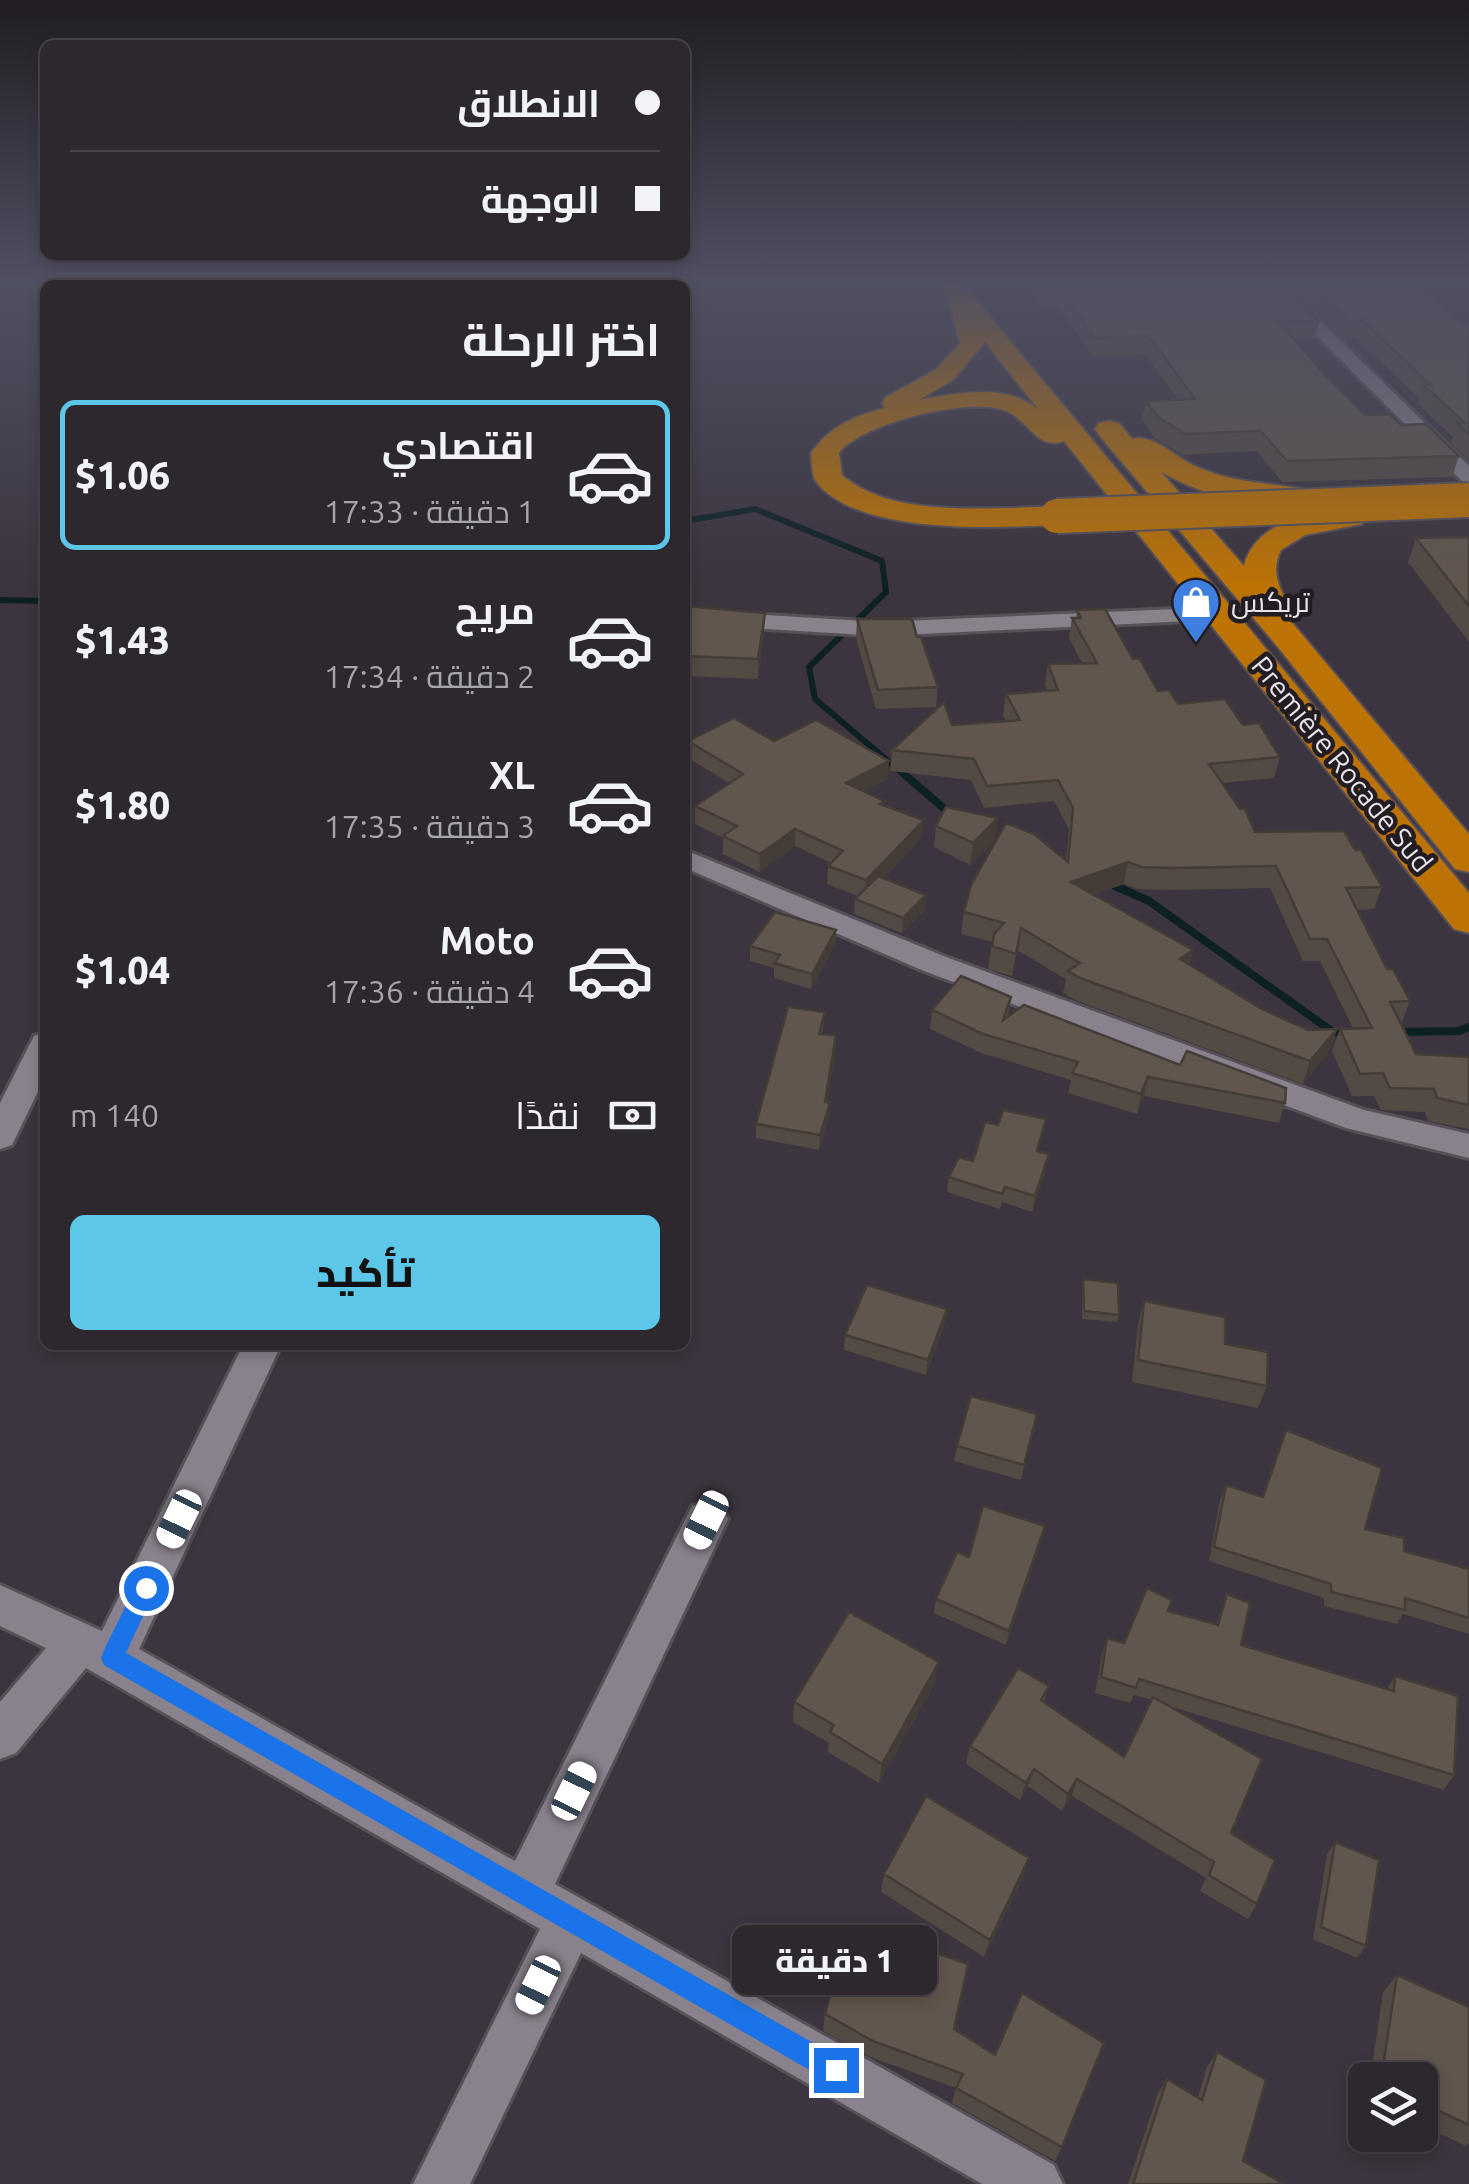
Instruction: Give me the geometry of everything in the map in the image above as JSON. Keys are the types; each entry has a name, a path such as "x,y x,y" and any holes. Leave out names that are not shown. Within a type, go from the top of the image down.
{"highway":[{"path":"931,384 829,434 818,448 817,469 826,483 842,496 894,515 964,522 1469,503"},
{"name":"Première Rocade Sud","path":"1037,384 1108,478 1469,920"},
{"name":"Première Rocade Sud","path":"1065,384 1098,416 1289,640 1469,860"},
{"path":"1059,519 943,517 884,508 842,488 829,475 824,455 838,436 862,424 926,408 996,400 1020,408 1108,478"},
{"path":"1098,416 1158,460 1233,490 1300,498 1469,503"},
{"path":"1289,640 1259,570 1265,551 1280,537 1303,526 1338,518 1469,503"}],"street":[{"path":"1374,384 1469,477"},
{"path":"690,617 881,629 1220,614"},
{"path":"690,860 935,964 1303,1100 1358,1120 1469,1146"},
{"path":"0,1137 40,1053"},
{"path":"0,1737 96,1650 259,1350"},
{"path":"525,1893 706,1520"},
{"path":"0,1606 96,1650 1035,2184"},
{"path":"442,2184 571,1919"}],"building":[{"path":"1184,384 1334,384 1365,415 1390,414 1401,425 1426,424 1459,456 1287,461 1261,431 1186,434 1159,418 1145,401 1195,399"},
{"path":"1469,384 1469,434 1457,423 1465,423 1424,385"},
{"path":"1469,537 1469,606 1416,538"},
{"path":"690,606 765,613 758,659 690,656"},
{"path":"1105,609 1133,659 1139,658 1158,691 1169,690 1178,704 1225,699 1243,725 1259,723 1280,757 1209,764 1240,809 1245,809 1255,832 1344,831 1355,850 1361,850 1382,887 1346,888 1387,969 1393,969 1410,1001 1390,1002 1416,1054 1469,1057 1469,1105 1437,1098 1434,1089 1390,1088 1383,1073 1360,1074 1340,1029 1372,1028 1327,939 1310,939 1276,866 1174,868 1142,867 1128,862 1071,882 1193,950 1180,959 1260,1008 1308,1030 1337,1029 1310,1061 1080,978 1068,971 1080,963 1021,928 1016,954 992,946 994,934 1004,923 964,912 971,885 1006,823 1034,834 1068,862 1073,808 1058,780 987,786 974,759 892,750 944,702 952,725 1020,720 1006,694 1058,690 1048,664 1097,663 1072,618 1081,618 1077,610"},
{"path":"857,619 912,619 938,687 878,690"},
{"path":"734,718 774,741 816,720 889,761 846,783 885,801 880,804 924,820 866,880 828,866 843,851 795,829 760,854 723,836 737,826 695,806 743,774 690,740"},
{"path":"946,807 998,818 973,843 936,826"},
{"path":"878,876 926,895 903,918 855,899"},
{"path":"775,912 836,930 812,974 774,963 780,955 750,946"},
{"path":"961,976 1011,997 1003,1020 1024,1005 1180,1065 1187,1051 1286,1088 1285,1103 1148,1077 1141,1094 1072,1073 1078,1062 983,1034 932,1010"},
{"path":"788,1007 825,1012 819,1034 836,1035 825,1102 830,1103 820,1135 756,1124"},
{"path":"1003,1110 1046,1119 1037,1151 1049,1154 1035,1196 1005,1187 1002,1194 949,1177 959,1157 973,1161 985,1122 998,1125"},
{"path":"1083,1279 1118,1283 1119,1315 1084,1311"},
{"path":"867,1285 947,1309 928,1360 845,1335"},
{"path":"1144,1301 1225,1317 1225,1344 1268,1352 1267,1386 1138,1360"},
{"path":"971,1396 1037,1414 1024,1465 957,1446"},
{"path":"1286,1430 1382,1468 1365,1529 1404,1538 1404,1551 1469,1569 1469,1618 1405,1598 1405,1610 1331,1592 1331,1584 1214,1547 1226,1485 1263,1497"},
{"path":"983,1506 1045,1526 1009,1631 936,1599 957,1552 969,1557"},
{"path":"1147,1588 1172,1600 1168,1611 1218,1625 1227,1594 1250,1603 1241,1645 1394,1691 1395,1676 1458,1696 1454,1775 1139,1679 1136,1688 1101,1677 1107,1638 1124,1643"},
{"path":"849,1612 939,1662 882,1764 830,1732 834,1725 794,1702"},
{"path":"1018,1668 1049,1686 1041,1700 1124,1757 1153,1697 1262,1759 1231,1833 1275,1860 1257,1904 1209,1875 1214,1862 1077,1779 1068,1794 1034,1769 1026,1783 970,1746"},
{"path":"926,1796 1029,1858 990,1940 884,1874"},
{"path":"1335,1842 1379,1860 1366,1946 1321,1927"},
{"path":"850,1923 968,1964 954,2029 995,2055 1022,1993 1104,2043 1062,2147 956,2088 963,2074 873,2041 825,2014"},
{"path":"1397,1975 1469,2007 1469,2125 1438,2110 1438,2062 1384,2062"},
{"path":"1217,2052 1266,2080 1243,2161 1284,2184 1133,2184 1167,2079 1202,2100"}],"waterway":[{"path":"690,520 755,509 882,561 886,592 809,667 815,699 908,778"},
{"path":"0,600 40,601"},
{"path":"905,775 954,817"},
{"path":"1106,882 1149,901 1333,1032 1350,1032"},
{"path":"1395,1032 1459,1031 1469,1027"}],"place":[{"name":"تريكس","path":"1196,644"}],"route":[{"path":"146,1588 112,1658 836,2070"}]}
